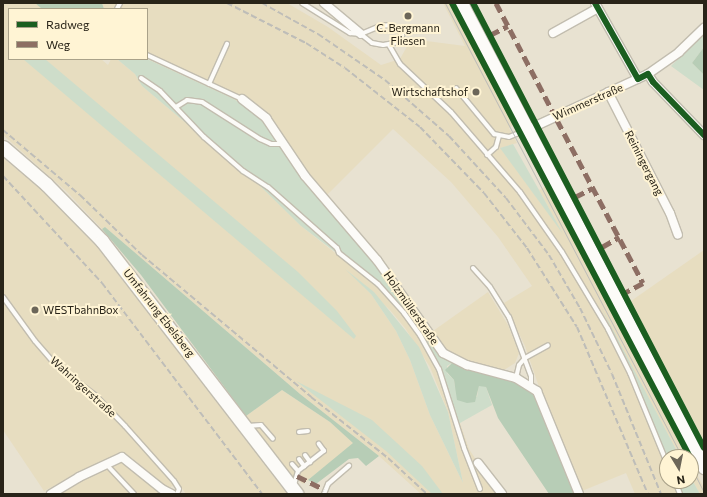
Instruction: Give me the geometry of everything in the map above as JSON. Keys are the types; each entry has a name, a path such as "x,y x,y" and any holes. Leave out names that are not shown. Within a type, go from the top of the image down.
{"main road":[{"path":"461,3 704,467"},
{"name":"Umfahrung Ebelsberg","path":"3,147 46,184 102,241 295,492"}],"street":[{"path":"324,3 361,34"},
{"path":"553,34 597,6 638,79"},
{"name":"Wimmerstraße","path":"527,130 648,74 679,52 704,28"},
{"path":"648,74 652,82 704,135"},
{"name":"Reiningergang","path":"608,92 670,213 678,234"},
{"name":"Holzmüllerstraße","path":"242,99 266,118 305,176 377,260 444,353 466,365 516,378 530,385 542,400 579,494"},
{"path":"51,494 118,457 125,458 162,489 172,494"},
{"path":"478,463 502,494"}],"lane":[{"path":"302,3 350,33 361,34 380,26 397,28 401,32 401,39 389,45 372,43 361,34"},
{"path":"209,84 227,44"},
{"path":"389,45 400,64 451,112 531,207 594,303 630,373 661,449"},
{"path":"148,55 242,99"},
{"path":"141,78 160,91 204,137 243,171 268,186 337,248 339,254 378,284 404,313 420,335 439,369 464,448 480,489"},
{"path":"456,88 472,110 499,136 509,137 527,130"},
{"path":"176,107 187,100 202,102 260,139 271,144 283,144"},
{"path":"488,155 496,147 499,136"},
{"path":"473,268 490,287 509,317 531,376 530,385"},
{"name":"Wahringerstraße","path":"3,297 35,341 58,367 95,395 174,481 179,490 178,494"},
{"path":"516,378 519,365 525,358 548,344"},
{"path":"245,426 261,425 273,439"},
{"path":"299,432 308,431"},
{"path":"295,492 298,471 324,451 319,444"},
{"path":"305,455 310,462"},
{"path":"299,459 304,466"},
{"path":"105,464 134,494"},
{"path":"292,464 298,471"},
{"path":"324,494 328,484 349,466"}],"shaded area":[{"path":"3,3 35,3 41,8 8,8 8,60 102,60 108,65 110,60 118,60 135,74 142,86 257,183 301,226 377,286 417,332 438,370 456,422 460,423 469,449 498,494 421,494 379,456 300,394 105,227 102,229 67,192 3,135","holes":["346,269 390,310 405,328 430,367 448,412 463,483 430,415 410,360 396,331 371,294"]},
{"path":"102,3 287,3 328,27 381,65 400,59 411,39 465,46 443,3 450,3 514,125 509,128 517,143 501,148 560,229 539,190 546,186 684,449 676,449 607,320 663,449 659,449 659,489 681,489 683,494 635,494 626,473 582,491 538,384 525,346 504,303 532,286 498,237 451,182 393,129 327,195 309,176 265,113 257,105 244,97 241,103 148,59 148,8 104,8"},
{"path":"3,158 40,189 96,246 287,494 186,494 179,484 167,488 132,458 120,455 106,459 44,491 3,430"},
{"path":"704,250 704,441 631,301"},
{"path":"488,292 508,325 519,353 515,363 504,370 467,362 454,357 445,349 433,331"},
{"path":"282,390 330,422 354,443 303,484 291,475 246,416"},
{"path":"123,461 166,494 58,494 113,463"},
{"path":"699,478 704,488 704,494 700,494 697,489 699,489"}],"green space":[{"path":"35,3 102,3 104,8 41,8"},
{"path":"704,33 704,47 692,63 704,75 704,90 671,66"},
{"path":"704,47 704,75 692,63"},
{"path":"148,59 234,99 262,118 303,177 375,262 437,351 452,363 447,366 447,373 454,380 455,387 477,397 479,385 486,387 492,405 460,423 456,423 438,370 417,332 391,300 351,264 301,226 257,183 142,86 135,74 118,60"},
{"path":"24,60 46,60 298,272 337,311 356,336 354,339"},
{"path":"513,144 539,190 563,234 500,148"},
{"path":"105,227 300,394 379,456 366,466 358,458 349,459 316,484 308,480 353,443 330,422 282,390 246,416 141,275 102,229"},
{"path":"345,269 374,292 419,347 448,412 463,483 430,415 410,360 396,331 371,294"},
{"path":"601,307 676,449 664,449 636,382"},
{"path":"452,363 508,378 530,390 536,396 575,494 549,494 498,418 486,387 479,386 475,402 467,403 457,400 454,380 445,370"},
{"path":"296,381 372,420 422,466 443,494 432,494 386,451"},
{"path":"681,489 697,489 700,494 683,494"}],"tram line":[{"path":"445,3 678,449"},
{"path":"699,482 704,492"}],"railway":[{"path":"227,3 306,43 345,68 420,127 484,193 527,248 577,327 648,494"},
{"path":"262,3 318,34 385,80 449,136 506,198 549,255 580,308 612,374 661,494"},
{"path":"3,130 80,195 142,255 311,397 388,458 427,494"},
{"path":"3,176 102,283 262,494"}],"marked path":[{"path":"496,3 553,112"},
{"path":"490,35 508,26"},
{"path":"557,120 643,283 624,293"},
{"path":"575,197 593,188"},
{"path":"602,247 619,237"},
{"path":"297,476 324,489"}],"cycle path":[{"path":"452,3 686,449"},
{"path":"473,3 704,448"},
{"path":"595,3 638,79 648,74 653,82 704,135"}],"place":[{"name":"C. Bergmann Fliesen","path":"408,16"},
{"name":"Wirtschaftshof","path":"476,92"},
{"name":"WESTbahnBox","path":"35,310"}]}
